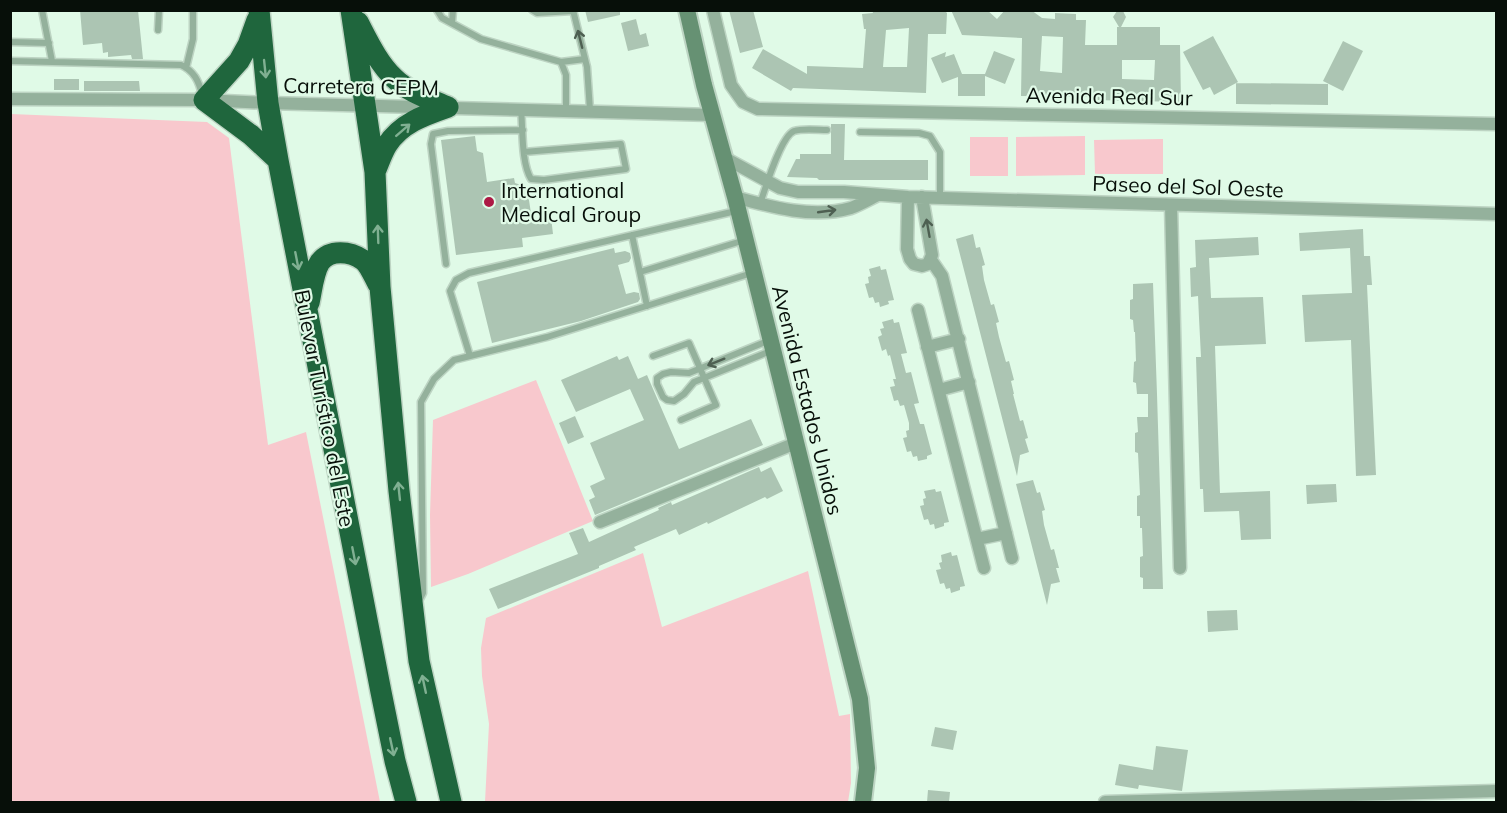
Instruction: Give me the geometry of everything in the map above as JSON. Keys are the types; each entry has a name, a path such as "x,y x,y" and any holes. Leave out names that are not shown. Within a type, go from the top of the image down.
{"highway":[{"path":"351,10 375,172 380,287 413,614 419,661 451,802"},
{"path":"351,10 378,58 394,79 420,95 448,107"},
{"path":"259,12 248,45 239,61 203,100 251,135 278,160"},
{"name":"Bulevar Turístico del Este","path":"259,12 268,103 278,160 381,692 406,802"},
{"path":"375,172 388,145 402,129 419,117 448,107"},
{"path":"307,311 316,271 321,261 331,253 345,253 364,261 380,287"}],"street":[{"name":"Avenida Estados Unidos","path":"687,10 860,699 867,768 863,802"},
{"name":"Avenida Real Sur","path":"713,10 731,85 743,102 758,109 1497,124"},
{"name":"Carretera CEPM","path":"10,99 203,100 712,115"},
{"name":"Paseo del Sol Oeste","path":"723,157 767,182 798,192 1497,214"},
{"path":"796,211 798,192"},
{"name":"Paseo del Sol Oeste","path":"736,204 760,204 819,213 850,208 878,196"},
{"path":"908,197 907,249 910,260 922,266 928,264 932,255 922,197"},
{"path":"1171,205 1180,568"},
{"path":"931,260 942,276 1012,558"},
{"path":"918,310 984,568"},
{"path":"927,347 959,339"},
{"path":"939,390 969,381"},
{"path":"600,522 796,443"},
{"path":"977,539 1006,533"},
{"path":"1105,802 1497,792"}],"lane":[{"path":"42,10 52,61"},
{"path":"158,30 159,10"},
{"path":"186,68 192,39 194,10"},
{"path":"437,10 442,18 480,39 561,62 585,59"},
{"path":"452,23 453,10"},
{"path":"532,10 537,13 573,11 585,59 590,110"},
{"path":"10,42 49,43"},
{"path":"10,61 170,63 186,68 199,81 203,100"},
{"path":"561,62 566,75 566,111"},
{"path":"521,109 526,171 531,179 544,180 626,169 621,144 525,152"},
{"path":"446,264 431,144 433,134 448,131 523,130"},
{"path":"760,204 767,182 789,134 796,130 827,130"},
{"path":"860,132 919,133 930,136 940,152 940,198"},
{"path":"470,356 450,291 456,280 469,273 632,235 736,204"},
{"path":"632,235 647,306"},
{"path":"640,272 745,240"},
{"path":"413,614 423,593 421,402 434,379 454,360 547,337 753,272"},
{"path":"653,356 689,343 716,405 681,420"},
{"path":"772,345 694,382 684,394 674,401 663,397 657,384 657,378 663,374 689,373 772,345"}],"shaded area":[{"path":"11,114 207,122 229,138 268,445 306,432 380,802 11,802"},
{"path":"1085,136 1085,175 1016,176 1016,137"},
{"path":"970,137 1008,137 1008,176 970,176"},
{"path":"1163,139 1163,174 1095,174 1094,140"},
{"path":"536,380 593,521 468,574 431,587 430,515 433,420"},
{"path":"643,553 662,627 808,571 839,716 850,714 851,783 848,802 485,802 489,724 482,676 481,648 486,618"}],"building":[{"path":"80,10 138,10 143,59 132,59 131,55 108,57 108,52 103,53 102,43 83,45"},
{"path":"585,10 620,10 620,15 588,22"},
{"path":"729,10 753,10 763,47 740,53"},
{"path":"872,10 944,10 947,13 946,34 928,34 926,93 793,88 791,91 752,68 763,49 807,74 807,66 863,68 866,29 864,29 862,14 873,13","holes":["909,28 907,67 883,67 886,30"]},
{"path":"951,10 987,10 997,19 1005,10 1031,10 1042,18 1055,19 1055,13 1076,14 1076,20 1086,20 1085,45 1117,45 1117,27 1119,27 1113,17 1117,11 1123,11 1126,17 1121,27 1160,27 1160,45 1180,45 1181,102 1021,96 1022,38 962,35","holes":["1042,36 1063,37 1062,73 1040,71","1122,60 1155,60 1154,80 1122,79"]},
{"path":"636,19 640,35 646,33 649,46 628,51 621,23"},
{"path":"1213,36 1238,82 1214,95 1210,87 1203,90 1183,52"},
{"path":"1343,41 1363,51 1343,91 1323,81"},
{"path":"994,51 1015,59 1005,84 985,76 985,96 958,96 958,77 942,83 931,58 946,52 945,57 954,54 962,74 985,74"},
{"path":"54,79 79,79 79,90 54,90"},
{"path":"84,81 139,81 140,91 84,91"},
{"path":"1236,83 1328,84 1328,105 1236,104"},
{"path":"831,124 845,124 844,160 928,160 928,180 819,180 817,178 787,177 796,159 800,159 800,154 831,154"},
{"name":"International Medical Group","path":"475,136 477,151 483,153 487,182 514,178 515,183 527,187 532,220 551,217 553,234 522,238 523,247 456,255 441,140"},
{"path":"1363,229 1364,256 1370,256 1372,285 1367,285 1376,475 1356,476 1351,340 1305,342 1302,295 1352,293 1350,248 1300,251 1299,233"},
{"path":"973,234 976,248 980,247 985,265 982,266 984,280 991,305 994,304 999,322 996,323 999,337 1014,380 1011,381 1013,394 1020,421 1023,420 1028,438 1025,439 1029,452 1020,455 1017,476 956,239"},
{"path":"1258,237 1259,255 1209,258 1211,298 1263,297 1266,344 1215,346 1220,493 1270,491 1271,539 1241,540 1239,511 1204,512 1203,489 1200,489 1196,357 1201,357 1198,296 1191,297 1190,268 1196,267 1195,240"},
{"path":"614,248 615,253 625,251 630,253 629,262 618,265 626,294 639,293 638,302 581,321 492,343 477,282"},
{"path":"880,266 881,270 886,269 894,300 880,307 879,302 875,303 873,297 869,298 865,284 869,283 868,277 871,276 869,269"},
{"path":"1153,283 1157,394 1137,394 1136,383 1133,382 1134,362 1136,361 1135,332 1133,320 1130,319 1130,300 1133,299 1133,284"},
{"path":"893,319 894,323 899,322 907,353 901,354 906,373 911,372 919,403 914,404 920,424 924,424 932,454 927,456 927,459 918,461 917,456 913,457 911,451 907,452 903,438 907,437 906,431 909,430 909,423 904,405 900,406 898,400 894,401 890,387 895,386 893,379 896,379 890,355 888,356 886,349 882,351 878,337 882,335 880,329 884,328 882,322"},
{"path":"617,356 619,360 628,356 638,379 647,375 679,449 751,419 763,445 595,515 589,500 595,497 590,486 605,479 590,443 644,420 630,389 576,412 561,380"},
{"path":"1148,394 1157,394 1163,589 1143,589 1143,578 1140,577 1140,557 1143,556 1142,528 1140,528 1140,516 1137,516 1137,496 1140,495 1135,433 1138,432 1137,417 1148,417"},
{"path":"575,416 584,437 568,444 559,423"},
{"path":"759,467 761,472 771,467 783,491 679,535 676,529 634,547 636,550 599,568 498,609 489,589 578,554 569,533 583,528 589,542 659,510 658,508 671,502 672,505"},
{"path":"1033,480 1037,493 1040,492 1045,510 1042,511 1044,525 1059,568 1056,568 1060,582 1051,584 1047,605 1016,484"},
{"path":"1336,484 1337,502 1307,504 1306,485"},
{"path":"935,489 936,492 941,491 949,522 935,529 934,524 930,525 928,519 924,520 920,506 924,505 923,499 926,498 924,491"},
{"path":"951,552 952,556 957,555 965,586 951,593 950,588 946,589 944,583 940,584 936,570 941,569 939,563 942,562 941,555"},
{"path":"1237,610 1238,630 1208,632 1207,611"},
{"path":"935,727 957,731 953,750 931,746"},
{"path":"1156,746 1188,750 1182,791 1139,785 1138,789 1115,785 1119,764 1153,770"},
{"path":"928,790 950,792 949,802 927,802"}],"place":[{"name":"International Medical Group","path":"489,202"}]}
